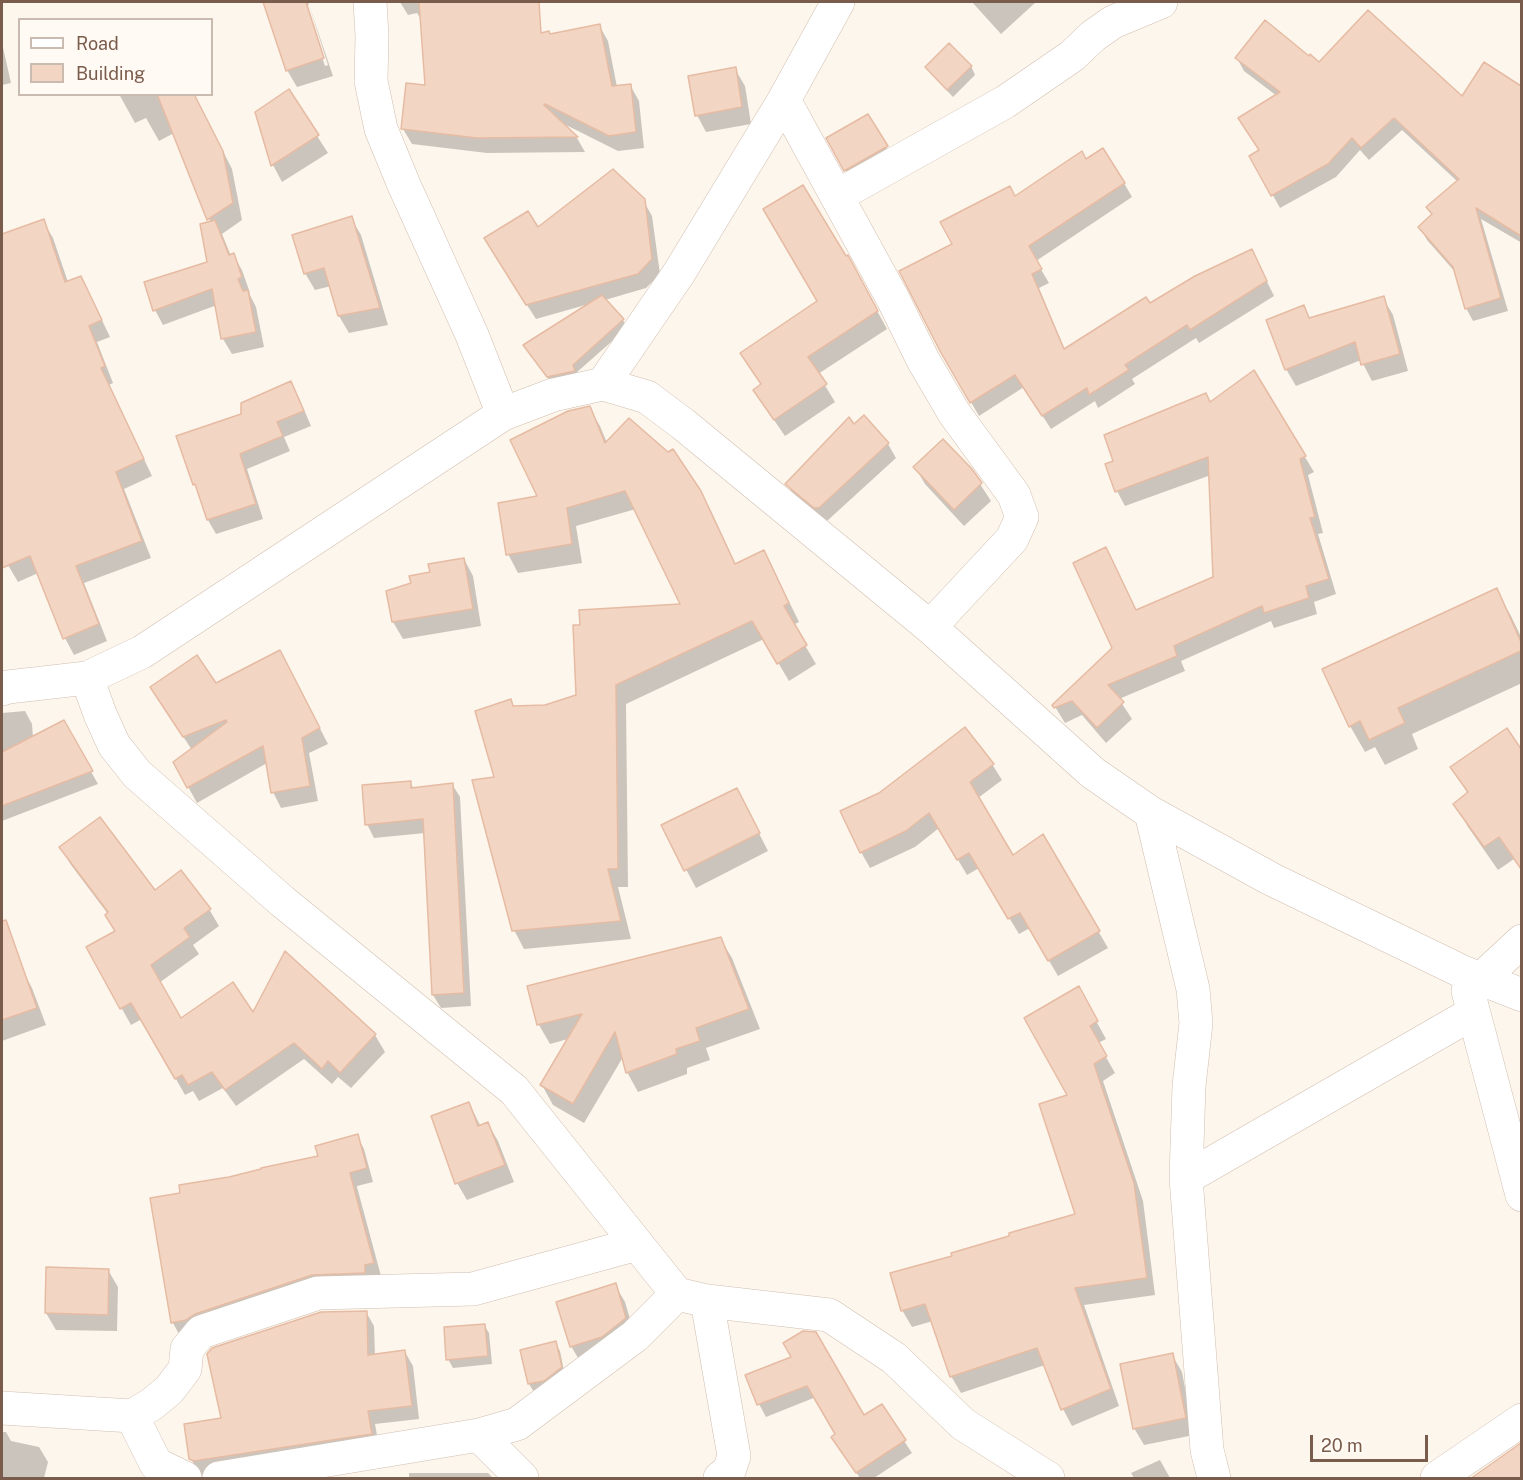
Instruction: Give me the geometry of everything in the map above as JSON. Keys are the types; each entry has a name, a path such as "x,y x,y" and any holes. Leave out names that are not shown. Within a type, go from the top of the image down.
{"street":[{"path":"370,2 372,81 381,129 472,335 503,414"},
{"path":"603,384 679,273 784,100 838,2"},
{"path":"837,196 1005,102 1072,56 1093,36 1113,22 1161,2"},
{"path":"784,100 893,299 928,368 954,413 1014,495 1022,517 1012,539 930,627"},
{"path":"4,683 87,678 142,652 503,414 553,394 603,384 647,397 683,424 930,627 1093,773 1151,813 1271,879 1472,976 1521,995"},
{"path":"87,678 114,745 137,774 282,902 514,1090 636,1244 692,1298 734,1456 729,1471 720,1479"},
{"path":"1151,813 1193,989 1196,1023 1190,1086 1186,1178 1207,1450 1214,1479"},
{"path":"1472,976 1521,941"},
{"path":"1472,976 1473,1013 1521,1195"},
{"path":"1186,1178 1473,1013"},
{"path":"2,1408 132,1416 170,1390 185,1369 187,1349 201,1332 318,1293 473,1289 636,1244"},
{"path":"219,1479 479,1435 518,1424 635,1336 692,1298 829,1316 894,1358 963,1424 1048,1479"},
{"path":"132,1416 156,1464 184,1479"},
{"path":"1437,1479 1521,1420"},
{"path":"479,1435 522,1479"}],"building":[{"path":"263,2 306,2 324,58 286,71"},
{"path":"419,2 539,2 541,33 549,31 550,34 600,24 612,86 631,84 636,132 609,136 545,104 578,137 477,138 401,129 406,83 425,85"},
{"path":"1368,10 1462,96 1484,62 1521,86 1521,236 1476,208 1501,298 1465,309 1453,267 1418,227 1432,214 1426,207 1459,179 1394,118 1361,148 1352,138 1328,164 1271,196 1249,156 1259,150 1238,118 1280,92 1235,58 1265,20 1319,62"},
{"path":"949,43 972,66 947,90 925,67"},
{"path":"736,67 742,107 695,116 688,76"},
{"path":"289,89 319,135 271,166 255,112"},
{"path":"158,96 195,96 223,151 233,203 207,220"},
{"path":"868,114 888,146 844,171 826,138"},
{"path":"1103,148 1125,183 1029,246 1042,269 1032,274 1064,349 1146,297 1150,303 1195,276 1252,249 1267,281 1190,330 1187,325 1125,365 1129,370 1089,395 1087,388 1042,416 1015,375 970,403 899,271 952,244 940,222 1010,186 1015,196 1082,151 1086,159"},
{"path":"613,169 645,199 652,259 638,274 526,305 484,238 528,211 538,227"},
{"path":"803,185 846,256 848,255 878,311 808,357 827,384 774,420 753,390 761,384 740,353 817,301 763,209"},
{"path":"352,216 380,308 338,316 324,268 304,274 292,235"},
{"path":"44,219 65,282 81,276 102,320 89,326 105,366 101,368 144,459 116,472 142,541 76,566 99,624 63,639 30,556 2,568 2,234"},
{"path":"215,220 229,255 234,253 242,277 238,279 243,291 248,290 256,332 221,339 212,289 153,311 144,282 207,262 200,224"},
{"path":"602,295 624,319 573,365 575,371 547,377 523,345"},
{"path":"1384,296 1400,354 1361,365 1355,342 1285,370 1266,320 1304,305 1309,318"},
{"path":"1254,370 1306,456 1300,459 1315,517 1310,518 1329,579 1306,586 1309,598 1264,613 1262,606 1174,646 1177,656 1108,685 1124,702 1097,728 1072,701 1054,708 1052,705 1112,648 1073,563 1106,547 1136,610 1213,577 1208,457 1115,492 1105,464 1113,461 1104,435 1206,393 1210,402"},
{"path":"291,381 304,411 277,422 283,436 240,454 256,504 207,520 176,436 241,414 241,403"},
{"path":"590,406 605,443 629,418 668,452 673,449 701,491 735,564 764,550 789,603 784,606 807,645 777,664 752,621 616,685 618,869 608,869 621,921 512,931 472,780 494,777 475,711 511,699 513,706 545,705 576,695 573,625 580,625 579,610 680,604 625,491 567,508 572,544 506,555 498,503 537,496 510,440 568,411"},
{"path":"864,415 889,443 819,508 814,508 785,484 849,417 854,424"},
{"path":"943,439 972,469 982,483 954,510 913,467"},
{"path":"464,558 473,609 392,622 386,591 411,583 409,576 430,572 428,564"},
{"path":"1497,588 1521,642 1521,651 1398,708 1405,723 1369,740 1360,721 1349,727 1322,669"},
{"path":"280,650 320,728 302,738 310,786 271,793 263,746 187,788 173,762 227,722 226,720 183,737 150,687 197,655 216,683"},
{"path":"64,720 93,771 2,806 2,752"},
{"path":"965,727 994,764 970,782 1013,855 1043,834 1100,931 1048,961 1020,913 1008,919 969,853 957,860 929,813 906,831 860,853 840,811 879,793"},
{"path":"1507,728 1521,749 1521,869 1499,837 1484,847 1453,804 1468,792 1450,767"},
{"path":"411,781 411,788 453,783 464,993 432,995 423,819 365,825 362,785"},
{"path":"737,788 760,833 684,871 661,825"},
{"path":"100,817 155,890 181,870 211,909 184,928 190,937 151,965 181,1018 233,982 253,1012 285,951 376,1034 340,1073 328,1061 322,1069 294,1043 225,1090 212,1072 188,1085 182,1075 175,1079 131,1003 120,1009 86,947 115,931 105,915 108,912 59,847"},
{"path":"6,920 37,1008 2,1020 2,921"},
{"path":"721,937 749,1009 696,1028 700,1041 676,1049 677,1054 626,1073 615,1032 573,1104 540,1085 582,1014 537,1025 527,986"},
{"path":"1079,986 1098,1021 1090,1026 1107,1056 1094,1064 1134,1183 1147,1278 1075,1288 1111,1389 1061,1410 1037,1348 950,1377 925,1304 901,1311 890,1273 952,1256 951,1253 1009,1236 1009,1233 1075,1214 1039,1104 1067,1095 1024,1018"},
{"path":"469,1102 478,1126 488,1122 505,1165 455,1184 431,1116"},
{"path":"358,1134 367,1168 350,1173 374,1263 365,1265 365,1273 312,1275 195,1314 186,1320 171,1323 150,1198 180,1193 179,1185 229,1177 318,1156 315,1146"},
{"path":"46,1267 109,1269 108,1315 45,1313"},
{"path":"616,1283 626,1318 602,1337 570,1347 556,1302"},
{"path":"367,1311 368,1355 405,1350 412,1406 368,1411 372,1434 194,1461 189,1459 184,1424 221,1418 207,1354 212,1348 321,1312"},
{"path":"485,1324 488,1356 446,1360 444,1327"},
{"path":"803,1331 816,1332 864,1415 882,1404 906,1440 856,1473 831,1437 835,1434 807,1386 757,1405 745,1375 791,1357 783,1343"},
{"path":"556,1341 562,1367 544,1381 528,1384 520,1350"},
{"path":"1173,1353 1186,1418 1133,1429 1120,1364"},
{"path":"1521,1443 1521,1479 1470,1479"}]}
